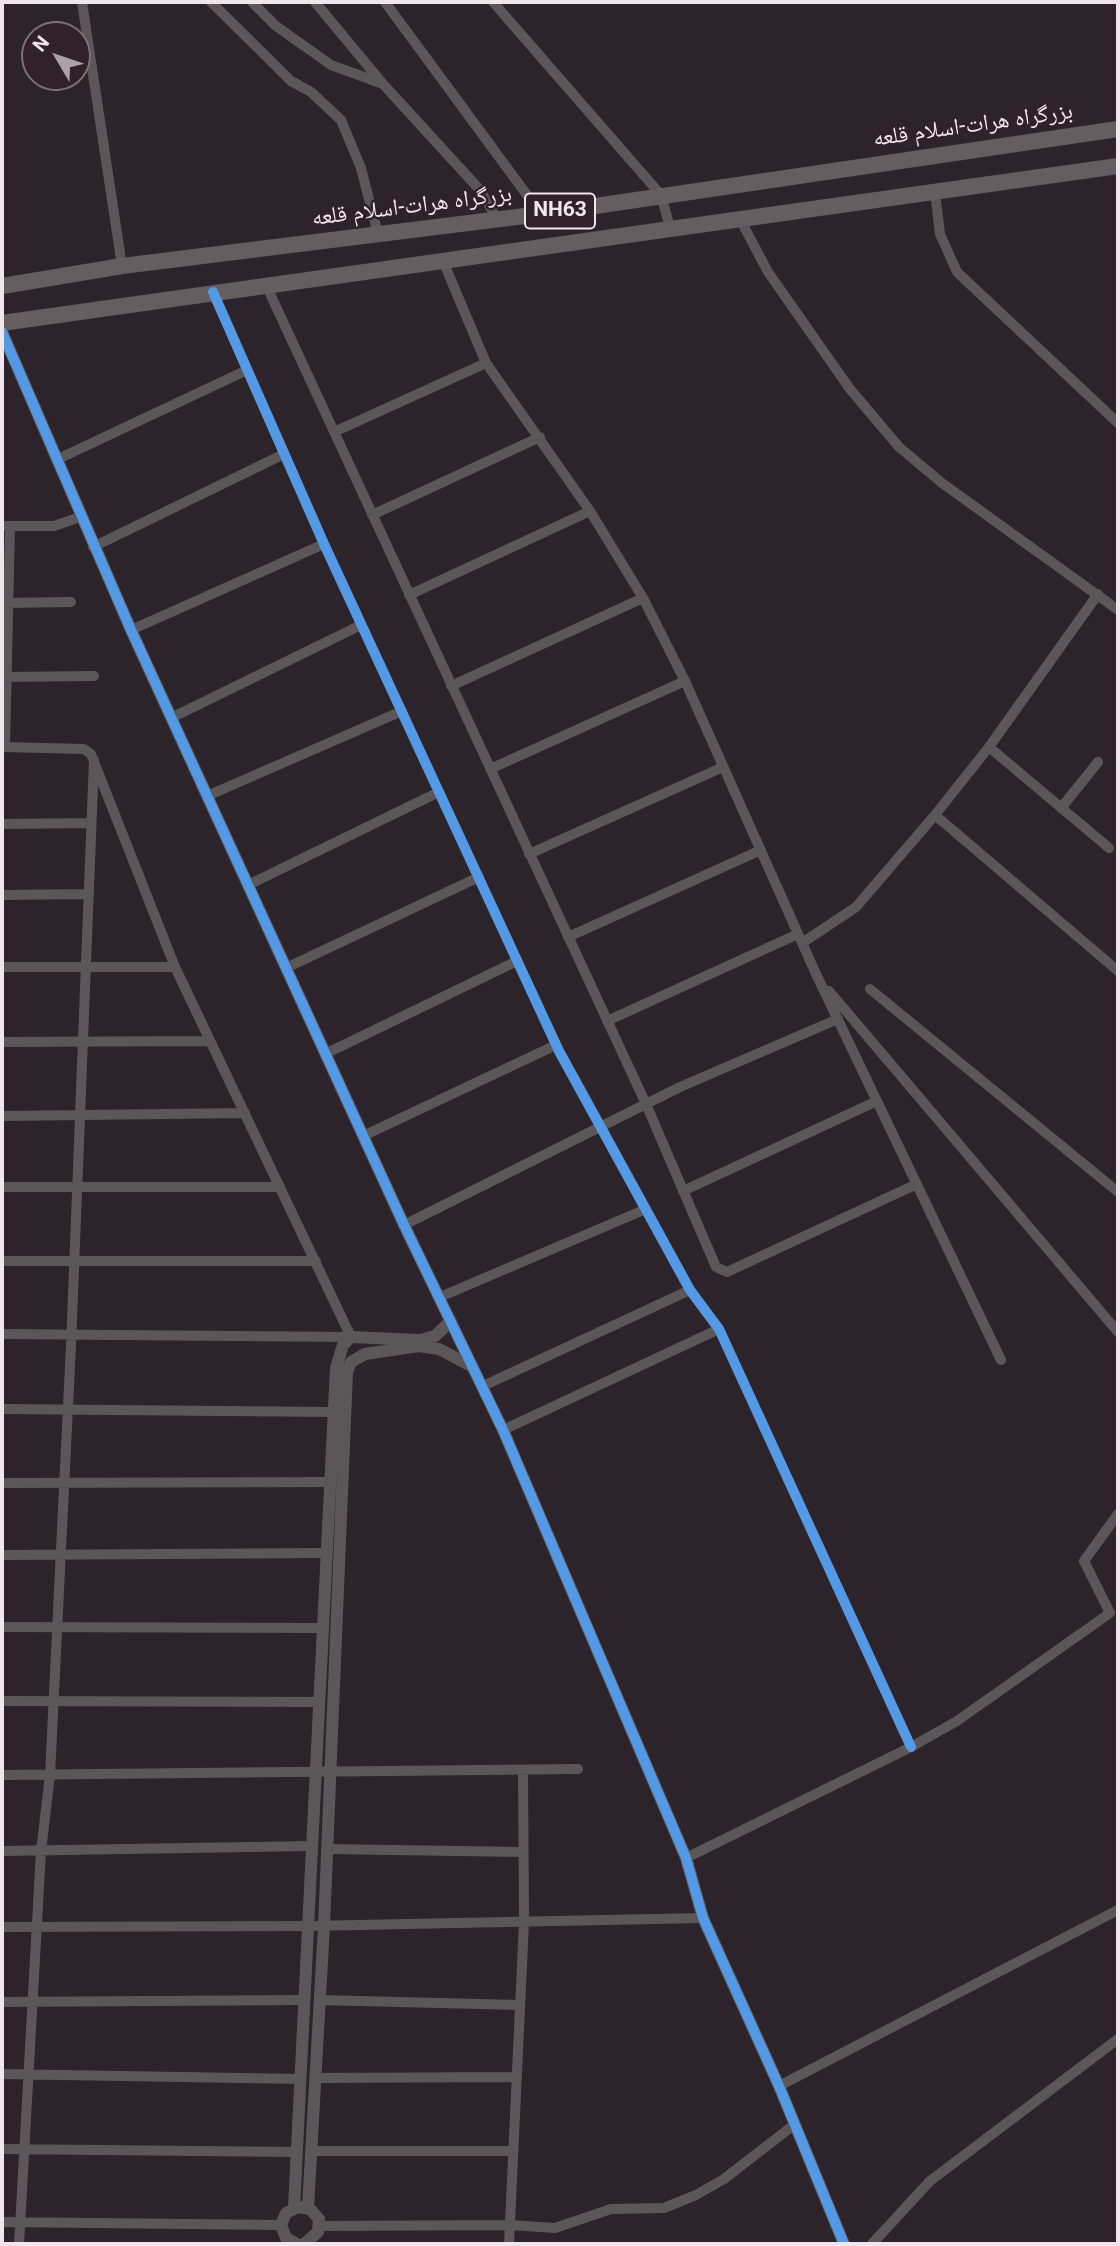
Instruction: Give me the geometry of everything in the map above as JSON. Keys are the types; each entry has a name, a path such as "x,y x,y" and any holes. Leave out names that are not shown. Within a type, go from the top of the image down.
{"highway":[{"name":"بزرگراه هرات-اسلام قلعه","path":"2,286 122,266 541,214 1118,129"},
{"name":"NH63","path":"2,324 213,292 671,231 1118,166"}],"street":[{"path":"82,2 122,266"},
{"path":"211,2 291,80 311,92 341,120 361,168 378,234"},
{"path":"252,2 276,26 331,65 383,84"},
{"path":"315,2 383,84 480,190 497,219"},
{"path":"384,2 541,214"},
{"path":"493,2 661,195 671,231"},
{"path":"935,192 940,234 957,272 1118,423"},
{"path":"741,221 768,272 850,389 899,447 942,483 1118,610"},
{"path":"443,261 486,363 590,511 643,598 685,681 816,974 1001,1360"},
{"path":"266,285 646,1104 716,1267 727,1272 917,1184"},
{"path":"213,292 324,544 556,1045 690,1290 719,1329 911,1747"},
{"path":"2,332 93,547 171,718 404,1225 503,1430 686,1858 703,1918 779,2086 844,2244"},
{"path":"334,432 486,363"},
{"path":"56,460 247,370"},
{"path":"372,515 540,437"},
{"path":"93,547 284,454"},
{"path":"409,595 590,511"},
{"path":"80,517 54,526 6,526 4,747 84,749 93,760 175,967 351,1337"},
{"path":"131,630 324,544"},
{"path":"607,1021 800,938 856,906 935,815 989,747 1098,594"},
{"path":"451,686 643,598"},
{"path":"5,603 71,602"},
{"path":"171,718 361,625"},
{"path":"4,677 94,676"},
{"path":"490,769 685,681"},
{"path":"207,796 401,711"},
{"path":"989,747 1109,848"},
{"path":"19,2244 23,2149 31,2074 41,1852 50,1775 54,1701 93,760"},
{"path":"1061,808 1098,762"},
{"path":"529,854 723,767"},
{"path":"248,885 439,792"},
{"path":"935,815 1118,971"},
{"path":"2,824 90,823"},
{"path":"568,937 761,850"},
{"path":"286,968 478,877"},
{"path":"2,895 87,894"},
{"path":"325,1054 517,961"},
{"path":"2,967 175,967"},
{"path":"816,974 1118,1332"},
{"path":"870,989 1118,1192"},
{"path":"404,1225 646,1104 838,1018"},
{"path":"2,1042 210,1041"},
{"path":"363,1136 556,1045"},
{"path":"683,1191 877,1101"},
{"path":"2,1116 245,1113"},
{"path":"2,1187 280,1187"},
{"path":"440,1297 646,1209"},
{"path":"2,1261 316,1261"},
{"path":"483,1386 690,1290"},
{"path":"2,1334 420,1340 435,1336 451,1321"},
{"path":"503,1430 719,1329"},
{"path":"294,2208 337,1362 343,1345 351,1337"},
{"path":"308,2208 324,1926 349,1366 356,1358 365,1354 424,1346 439,1349 473,1367"},
{"path":"2,1409 334,1412"},
{"path":"2,1483 64,1485 331,1482"},
{"path":"686,1858 911,1747 957,1721 1110,1613 1084,1561 1118,1514"},
{"path":"2,1555 327,1553"},
{"path":"2,1627 323,1628"},
{"path":"2,1701 318,1702"},
{"path":"2,1774 578,1769"},
{"path":"509,2244 524,1922 523,1771"},
{"path":"2,1850 41,1852 312,1846"},
{"path":"327,1849 523,1852"},
{"path":"779,2086 1118,1910"},
{"path":"2,1927 324,1926 703,1918"},
{"path":"2,2002 305,2000"},
{"path":"319,2000 520,2005"},
{"path":"872,2244 930,2180 1118,2039"},
{"path":"2,2074 301,2079"},
{"path":"315,2078 517,2077"},
{"path":"320,2226 510,2225 555,2228 611,2209 664,2208 678,2204 724,2179 795,2124"},
{"path":"2,2149 296,2152"},
{"path":"311,2151 513,2151"},
{"path":"294,2208 308,2208 315,2213 320,2226 315,2238 301,2244 286,2238 281,2225 286,2213 294,2208"},
{"path":"2,2222 281,2225"}],"cycle path":[{"path":"213,292 324,544 559,1051 690,1290 719,1329 911,1747"},
{"path":"2,332 131,630 404,1225 503,1430 686,1858 703,1918 779,2086 844,2244"}]}
